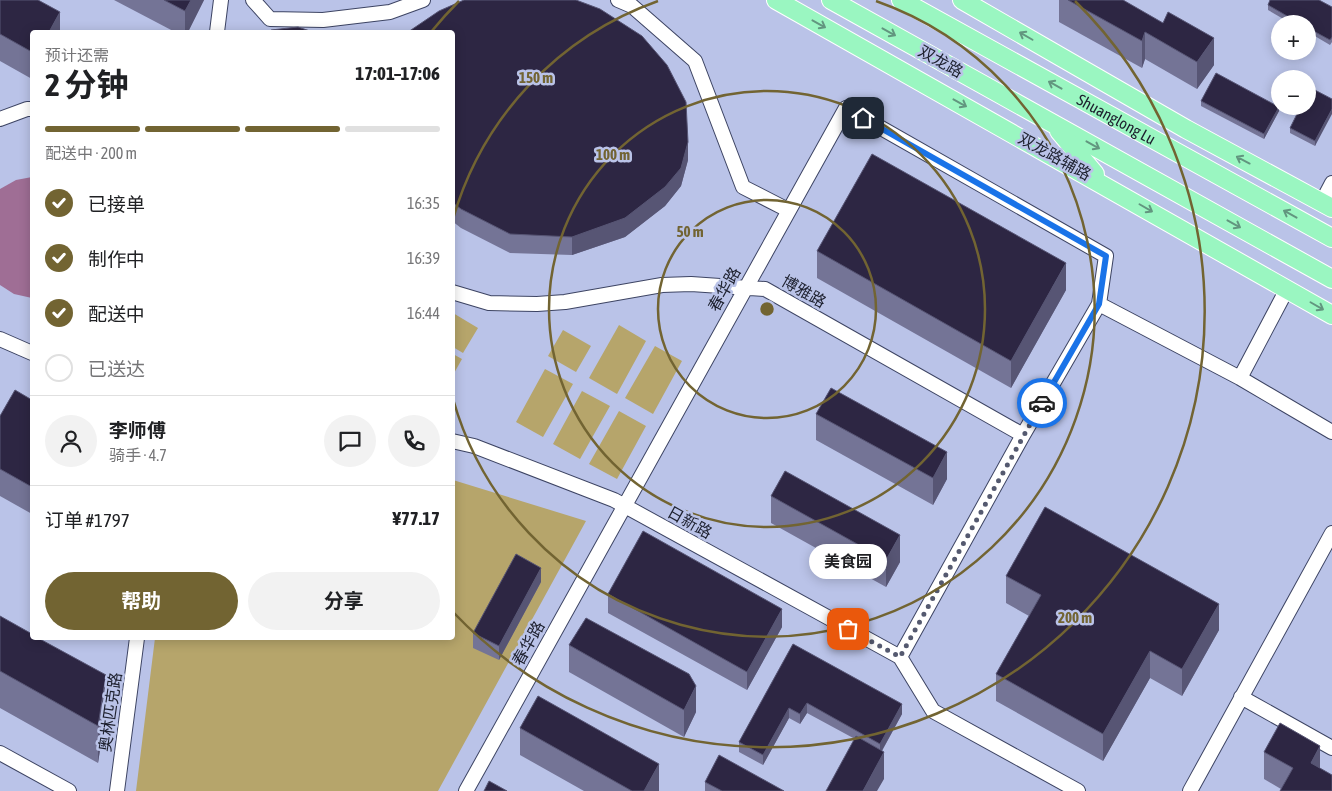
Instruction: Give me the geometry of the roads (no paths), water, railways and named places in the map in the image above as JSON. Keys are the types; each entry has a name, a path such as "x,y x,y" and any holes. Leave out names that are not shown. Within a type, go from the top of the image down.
{"main road":[{"name":"双龙路辅路","path":"776,0 1104,184 1332,315"},
{"name":"双龙路","path":"831,0 1050,121"},
{"name":"Shuanglong Lu","path":"901,0 1332,238"},
{"path":"972,2 1186,129 1327,205"},
{"path":"1050,121 1104,184"},
{"path":"1050,121 1332,279"}],"street":[{"path":"217,30 221,0"},
{"path":"253,0 270,19 323,20 390,12 423,0"},
{"path":"618,0 632,6 695,61 743,187 788,210"},
{"name":"春华路","path":"466,791 846,108 1106,256 1099,304"},
{"path":"0,119 30,109"},
{"path":"1327,205 1332,182"},
{"name":"博雅路","path":"455,293 489,302 537,304 565,302 662,285 691,284 766,289 1023,435"},
{"path":"1240,378 1287,289"},
{"path":"1078,791 933,711 900,657 1023,435 1099,304 1240,378 1332,432"},
{"path":"0,339 30,352"},
{"name":"日新路","path":"455,441 474,446 625,506 900,657"},
{"path":"1190,791 1332,533"},
{"name":"奥林匹克路","path":"116,791 137,640"},
{"path":"1241,697 1332,748"},
{"path":"0,753 69,791"}],"place":[{"name":"美食园","path":"848,629"}]}
